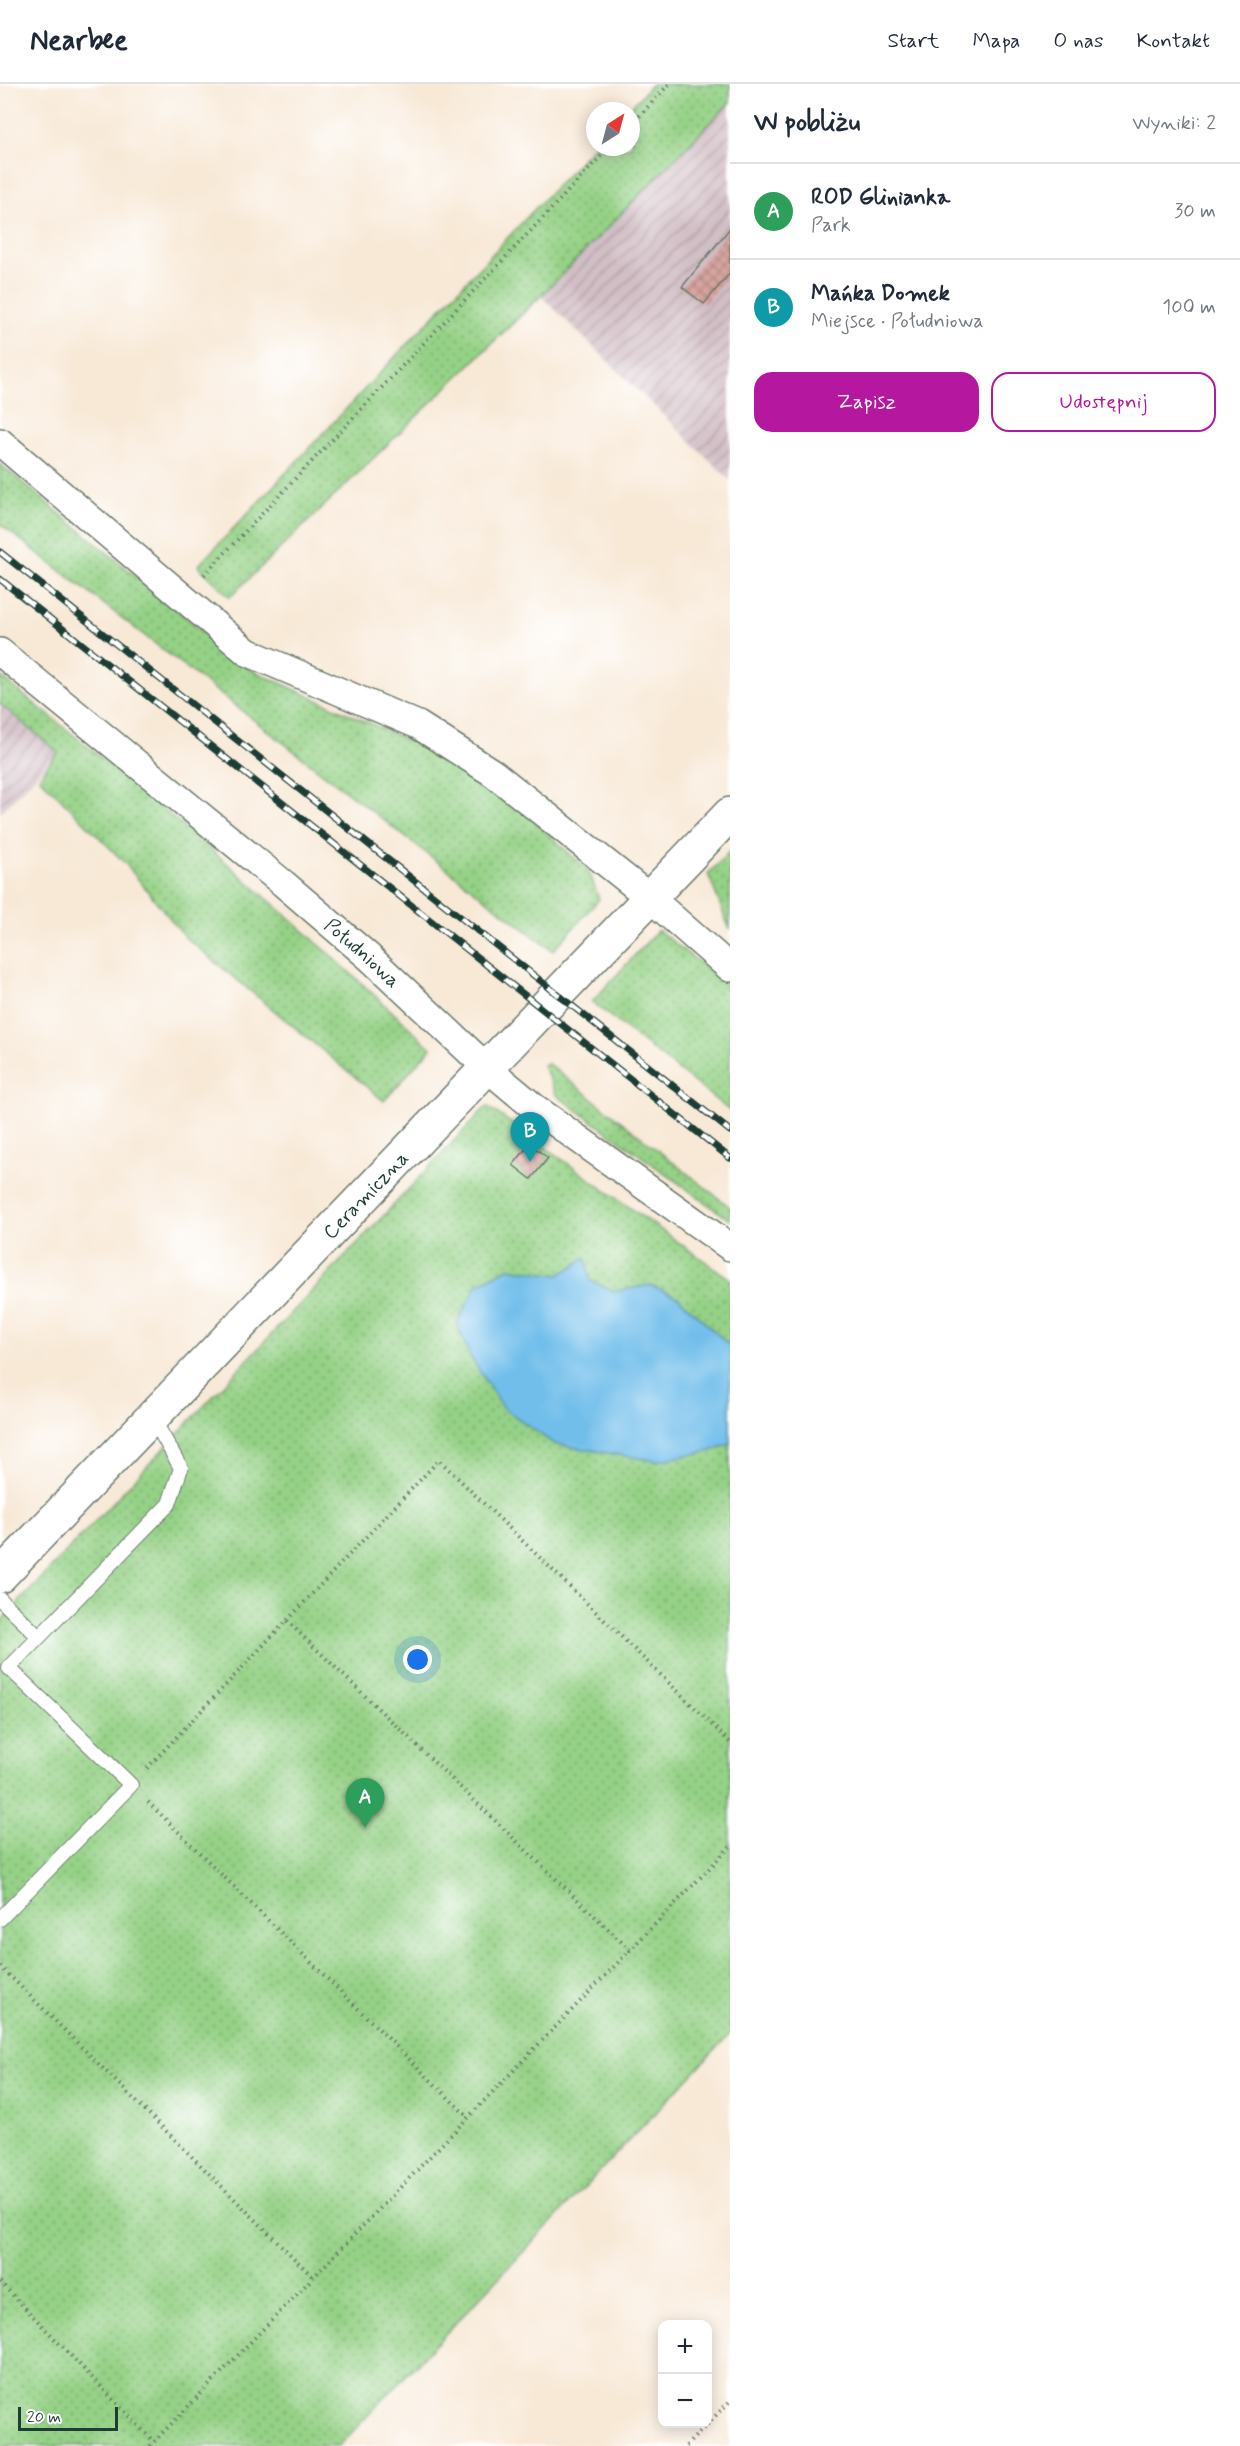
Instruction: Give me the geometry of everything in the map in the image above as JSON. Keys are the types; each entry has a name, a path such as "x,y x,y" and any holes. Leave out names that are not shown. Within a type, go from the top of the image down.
{"main road":[{"name":"Ceramiczna","path":"0,1576 730,814"}],"street":[{"path":"0,442 247,652 418,725 493,773 649,897 730,968"},
{"name":"Południowa","path":"0,652 284,884 369,957 486,1067 535,1108 730,1247"}],"lane":[{"path":"0,1918 131,1785 9,1668 168,1504 181,1468 152,1417"},
{"path":"0,1599 39,1637"}],"path":[{"path":"640,115 669,84"},
{"path":"183,598 601,156"},
{"path":"467,2116 131,1785 439,1460 730,1742"},
{"path":"287,1621 630,1950"},
{"path":"150,2446 467,2116 730,1847"},
{"path":"0,1966 313,2277"},
{"path":"0,2282 154,2442"},
{"path":"686,2446 730,2401"}],"shaded area":[{"path":"730,102 730,480 541,296"},
{"path":"0,704 58,752 0,813"}],"green space":[{"path":"652,84 730,84 730,102 541,296 230,597 198,566 586,155 640,156 640,102 635,102"},
{"path":"0,464 247,668 456,762 512,801 589,871 599,899 553,951 0,524"},
{"path":"0,676 220,857 431,1048 384,1101 185,937 125,863 39,777 58,752 0,704"},
{"path":"730,851 730,930 708,874"},
{"path":"658,930 730,987 730,1111 592,1002"},
{"path":"547,1063 730,1207 730,1220 556,1095 543,1065"},
{"path":"487,1106 730,1279 730,2034 339,2446 0,2446 0,1622"}],"water":[{"path":"586,1258 590,1281 615,1291 651,1285 678,1297 730,1346 730,1444 711,1451 656,1461 554,1444 502,1407 470,1356 457,1324 477,1285 508,1268 559,1275"}],"building":[{"path":"730,228 730,273 704,304 682,287"},
{"path":"530,1144 548,1158 531,1179 513,1165"}],"railway":[{"path":"0,552 730,1131"},
{"path":"0,579 730,1158"}],"place":[{"name":"Mańka Domek","path":"530,1162"},
{"name":"ROD Glinianka","path":"365,1828"}]}
